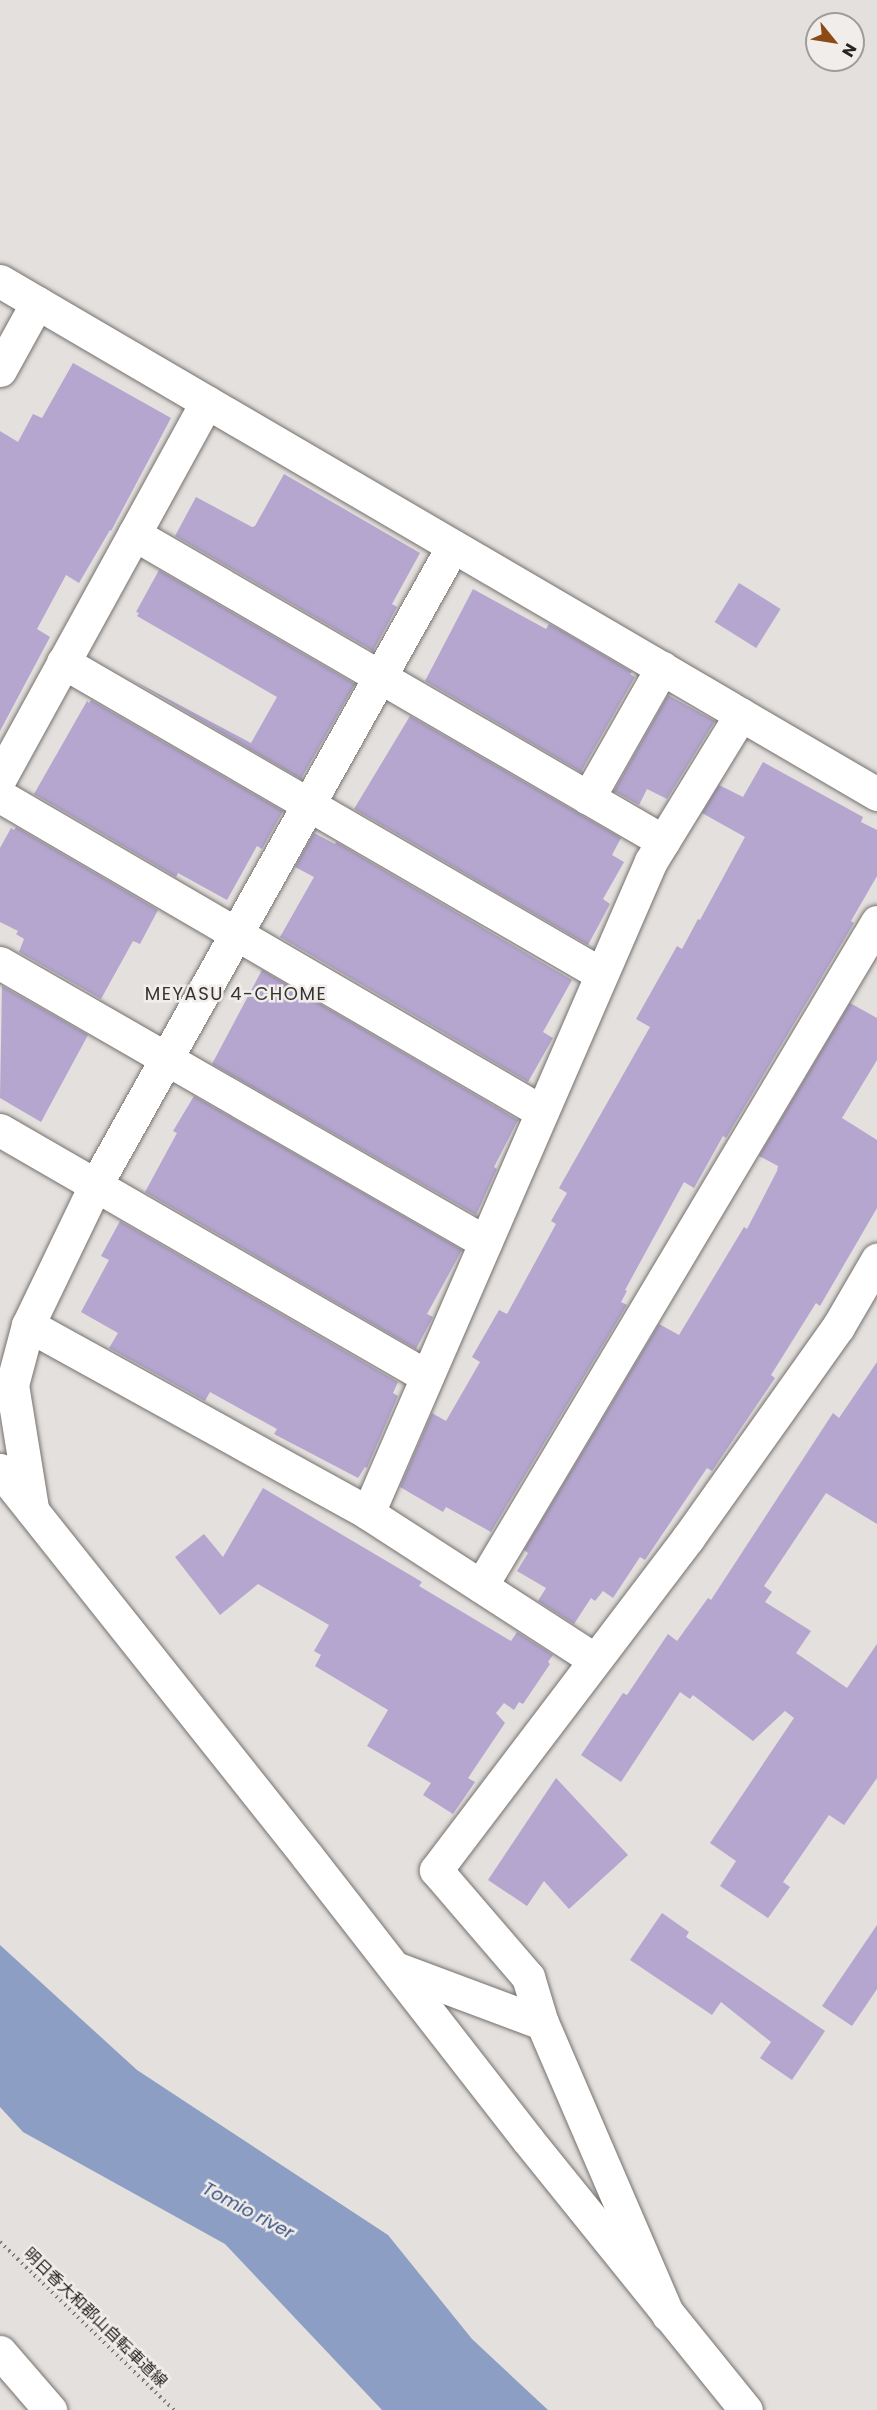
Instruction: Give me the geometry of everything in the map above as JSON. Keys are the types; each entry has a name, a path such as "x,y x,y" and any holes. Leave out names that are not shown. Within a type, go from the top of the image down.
{"street":[{"path":"0,281 877,794"},
{"path":"0,370 38,303"},
{"path":"0,778 207,402"},
{"path":"134,534 663,841"},
{"path":"33,1512 12,1385 28,1324 95,1186 453,546"},
{"path":"63,662 602,974"},
{"path":"588,798 662,668"},
{"path":"368,1513 651,861 741,714"},
{"path":"0,796 542,1112"},
{"path":"481,1586 877,922"},
{"path":"0,963 485,1242"},
{"path":"0,1130 427,1377"},
{"path":"668,2315 543,2023 528,1977 436,1870 688,1538 831,1336 877,1260"},
{"path":"28,1324 368,1513 595,1660"},
{"path":"0,1470 668,2315 746,2410"},
{"path":"394,1968 543,2023"},
{"path":"0,2352 50,2410"}],"path":[{"name":"明日香大和郡山自転車道線","path":"0,2242 174,2410"}],"water":[{"name":"Tomio river","path":"0,1945 137,2070 388,2235 472,2339 548,2410 382,2410 225,2244 23,2132 0,2107"}],"building":[{"path":"73,363 171,418 111,531 79,583 66,575 37,629 50,637 0,731 0,431 18,442 33,414 42,418"},
{"path":"284,474 420,553 392,604 397,607 373,651 175,536 196,497 252,527 255,526"},
{"path":"159,570 355,684 301,779 125,676 251,743 277,697 137,616 139,613 136,612"},
{"path":"739,583 781,609 756,648 715,622"},
{"path":"473,589 546,629 549,624 562,631 632,672 630,674 635,677 581,772 425,681"},
{"path":"668,695 715,721 667,799 647,789 639,805 614,791"},
{"path":"91,700 283,811 262,849 257,846 227,900 178,873 176,877 34,794 87,701 89,703"},
{"path":"410,716 621,838 612,855 624,862 603,899 610,904 588,945 354,809"},
{"path":"763,762 863,817 861,822 877,830 877,876 851,921 854,923 726,1138 723,1136 694,1188 684,1182 625,1290 627,1291 621,1302 627,1305 491,1532 446,1507 443,1512 400,1487 432,1413 446,1421 480,1362 472,1357 499,1310 507,1314 556,1224 551,1221 567,1193 559,1188 650,1027 636,1019 677,946 682,949 698,919 700,920 745,837 702,813 719,785 743,797"},
{"path":"16,827 158,910 140,944 133,941 101,999 19,952 24,939 16,934 18,931 0,922 0,848 11,828 14,830"},
{"path":"314,833 335,844 336,842 572,980 543,1032 553,1038 528,1082 280,937 314,877 295,867"},
{"path":"262,970 518,1120 494,1167 497,1169 476,1215 212,1064"},
{"path":"2,986 88,1035 41,1122 0,1098"},
{"path":"850,1003 877,1018 877,1060 842,1118 877,1140 877,1208 820,1306 816,1303 771,1375 775,1378 712,1471 707,1468 645,1560 640,1557 613,1598 603,1591 595,1601 591,1598 574,1624 538,1601 546,1588 517,1571 528,1553 524,1550 659,1324 679,1335 744,1227 747,1229 778,1166 759,1156"},
{"path":"194,1096 462,1250 427,1314 433,1317 416,1349 145,1192 177,1133 173,1131"},
{"path":"120,1221 398,1382 393,1393 398,1396 367,1468 365,1467 358,1478 274,1434 277,1429 210,1392 205,1401 109,1348 118,1333 81,1312 109,1260 101,1256"},
{"path":"877,1362 877,1524 826,1493 764,1586 772,1592 765,1602 811,1631 796,1653 847,1688 877,1644 877,1778 844,1825 829,1815 783,1882 790,1887 768,1918 720,1886 736,1861 710,1843 794,1718 785,1711 753,1741 693,1695 690,1699 680,1692 621,1782 581,1755 623,1693 627,1695 668,1634 677,1641 708,1598 711,1600 833,1413 839,1418"},
{"path":"263,1488 422,1582 419,1586 511,1641 517,1632 553,1655 548,1662 550,1664 523,1704 519,1702 514,1710 504,1703 496,1713 505,1723 468,1778 475,1782 453,1814 423,1795 431,1783 367,1746 388,1710 315,1666 321,1655 314,1651 329,1625 258,1584 220,1615 175,1557 204,1534 223,1557"},
{"path":"556,1778 628,1855 569,1909 544,1881 527,1906 488,1880"},
{"path":"662,1913 689,1932 686,1937 825,2031 792,2080 760,2058 771,2042 721,2002 712,2015 630,1960"},
{"path":"877,1925 877,1989 852,2026 822,2006"}],"district":[{"name":"MEYASU 4-CHOME","path":"236,994"}]}
